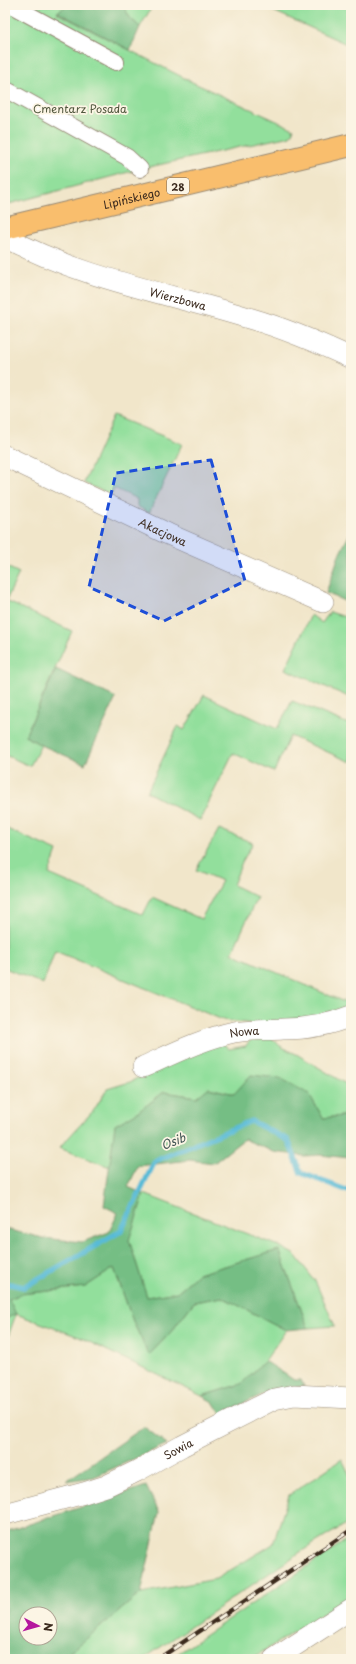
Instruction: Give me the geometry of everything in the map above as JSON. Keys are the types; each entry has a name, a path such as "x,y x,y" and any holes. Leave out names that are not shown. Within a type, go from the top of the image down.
{"main road":[{"name":"Lipińskiego","path":"5,228 351,145"}],"street":[{"path":"11,5 116,62"},
{"path":"5,89 127,157 140,169"},
{"name":"Wierzbowa","path":"5,237 49,258 143,290 252,319 316,342 351,358"},
{"name":"Akacjowa","path":"5,456 168,534 323,602"},
{"name":"Nowa","path":"143,1067 187,1047 235,1032 260,1029 307,1028 337,1022 351,1016"},
{"name":"Sowia","path":"6,1512 69,1498 106,1486 274,1399 294,1396 351,1398"},
{"path":"274,1659 351,1609"}],"highlighted area":[{"path":"211,460 245,581 164,621 89,587 116,473"}],"green space":[{"name":"Cmentarz Posada","path":"5,5 68,5 57,13 194,83 294,129 290,136 140,169 5,205"},
{"path":"68,5 123,5 130,18 140,27 130,50 57,12"},
{"path":"123,5 153,5 140,27 130,18"},
{"path":"260,5 351,5 351,46"},
{"path":"114,416 182,444 149,513 137,506 137,499 114,488 111,495 84,483"},
{"path":"351,531 351,604 326,593 339,555"},
{"path":"5,566 19,573 6,601 72,631 25,736 41,745 30,766 5,755"},
{"path":"330,612 351,619 351,698 285,669 311,615 322,623"},
{"path":"56,669 116,698 85,764 41,745 25,736"},
{"path":"204,695 277,729 292,701 351,725 351,762 290,736 274,772 233,753 200,820 147,792 178,726 184,730"},
{"path":"5,828 57,851 49,874 143,915 152,897 201,919 222,881 196,870 219,829 253,843 242,862 233,885 257,897 232,953 351,1005 351,1008 335,1015 254,1024 223,1020 55,951 43,984 5,968"},
{"path":"270,1036 280,1046 298,1055 351,1087 351,1100 343,1116 323,1118 309,1094 251,1075 235,1094 209,1088 197,1097 164,1092 138,1112 115,1125 110,1167 59,1148 94,1110 107,1089 130,1082 176,1058 222,1042 229,1049 246,1046 250,1040 256,1038"},
{"path":"251,1075 280,1078 309,1094 323,1118 343,1116 351,1120 351,1158 319,1155 304,1156 274,1152 244,1139 214,1163 190,1160 138,1166 128,1187 144,1194 129,1240 147,1297 177,1292 198,1274 279,1250 308,1328 286,1330 222,1297 194,1302 170,1333 149,1355 134,1324 114,1268 85,1287 21,1294 9,1299 16,1314 5,1319 5,1229 43,1238 82,1242 109,1232 118,1213 104,1206 115,1125 138,1112 164,1092 197,1097 208,1088 234,1094"},
{"path":"144,1194 281,1247 295,1255 315,1281 335,1326 308,1328 279,1250 198,1274 177,1292 147,1297 129,1240"},
{"path":"114,1268 134,1324 149,1355 170,1333 194,1302 222,1297 286,1330 265,1361 241,1384 202,1396 79,1337 16,1314 5,1345 5,1319 9,1299 21,1294 85,1287"},
{"path":"265,1361 294,1380 301,1380 304,1386 266,1393 221,1414 213,1402 202,1396 241,1384"},
{"path":"144,1427 167,1444 94,1477 66,1481"},
{"path":"342,1459 351,1478 351,1521 302,1551 143,1659 62,1659 141,1593 216,1579 273,1544 289,1495"},
{"path":"146,1486 159,1512 141,1593 62,1659 5,1659 5,1532"},
{"path":"351,1537 351,1596 251,1659 170,1659"}],"waterway":[{"name":"Osib","path":"5,1283 24,1287 121,1231 155,1161 251,1121 288,1140 301,1173 351,1192"}],"railway":[{"path":"158,1659 351,1530"}]}
